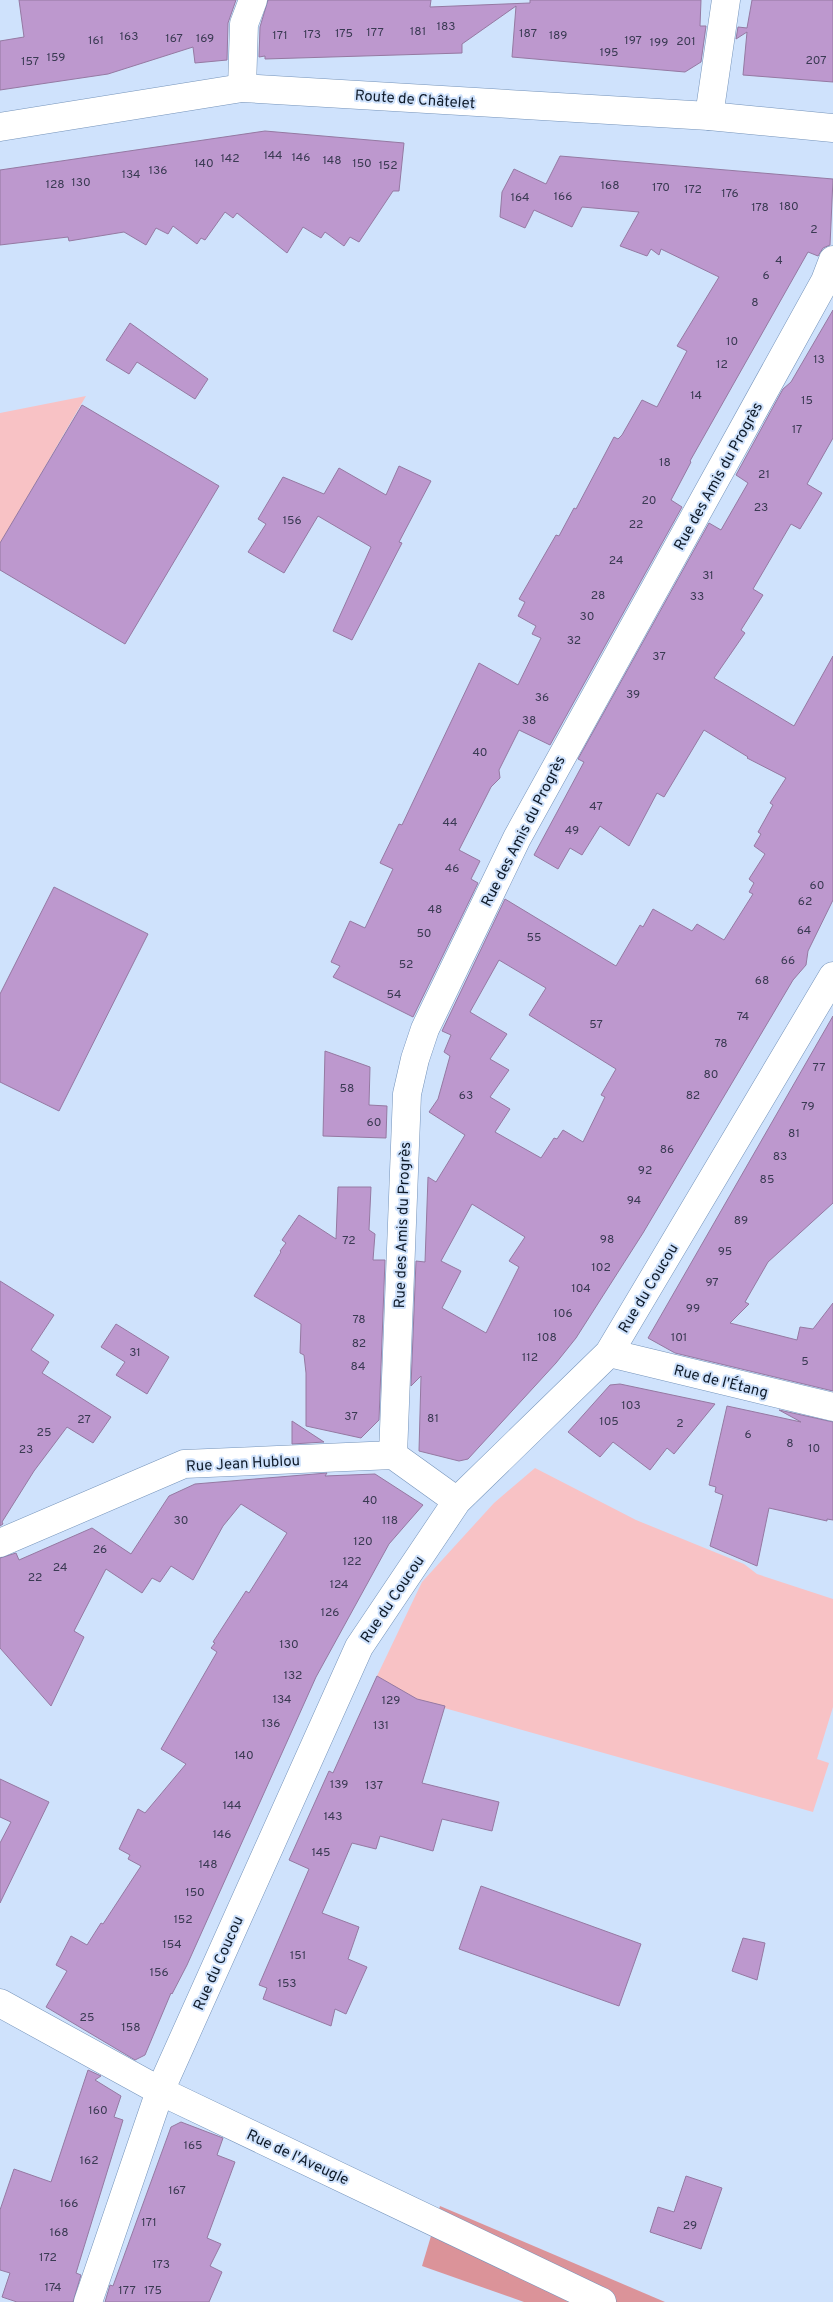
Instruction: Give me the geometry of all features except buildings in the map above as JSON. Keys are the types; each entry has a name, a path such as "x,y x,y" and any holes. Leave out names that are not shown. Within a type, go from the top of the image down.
{"street":[{"path":"242,88 244,24 253,0"},
{"path":"709,116 726,0"},
{"name":"Route de Châtelet","path":"0,127 242,88 709,116 833,128"},
{"name":"Rue des Amis du Progrès","path":"393,1455 407,1094 415,1059 425,1029 517,838 825,281 833,260"},
{"name":"Rue du Coucou","path":"88,2302 160,2091 359,1647 457,1501 609,1353 833,976"},
{"name":"Rue de l'Étang","path":"609,1353 833,1407"},
{"path":"393,1455 457,1501"},
{"name":"Rue Jean Hublou","path":"0,1543 184,1464 393,1455"},
{"name":"Rue de l'Aveugle","path":"0,2003 160,2091 602,2302"}],"shaded area":[{"path":"86,396 0,544 0,413"},
{"path":"535,1468 636,1520 744,1564 757,1574 833,1599 833,1707 817,1759 829,1763 813,1812 416,1700 377,1676 422,1582 494,1503"},
{"path":"440,2206 665,2302 524,2302 422,2266"}]}
